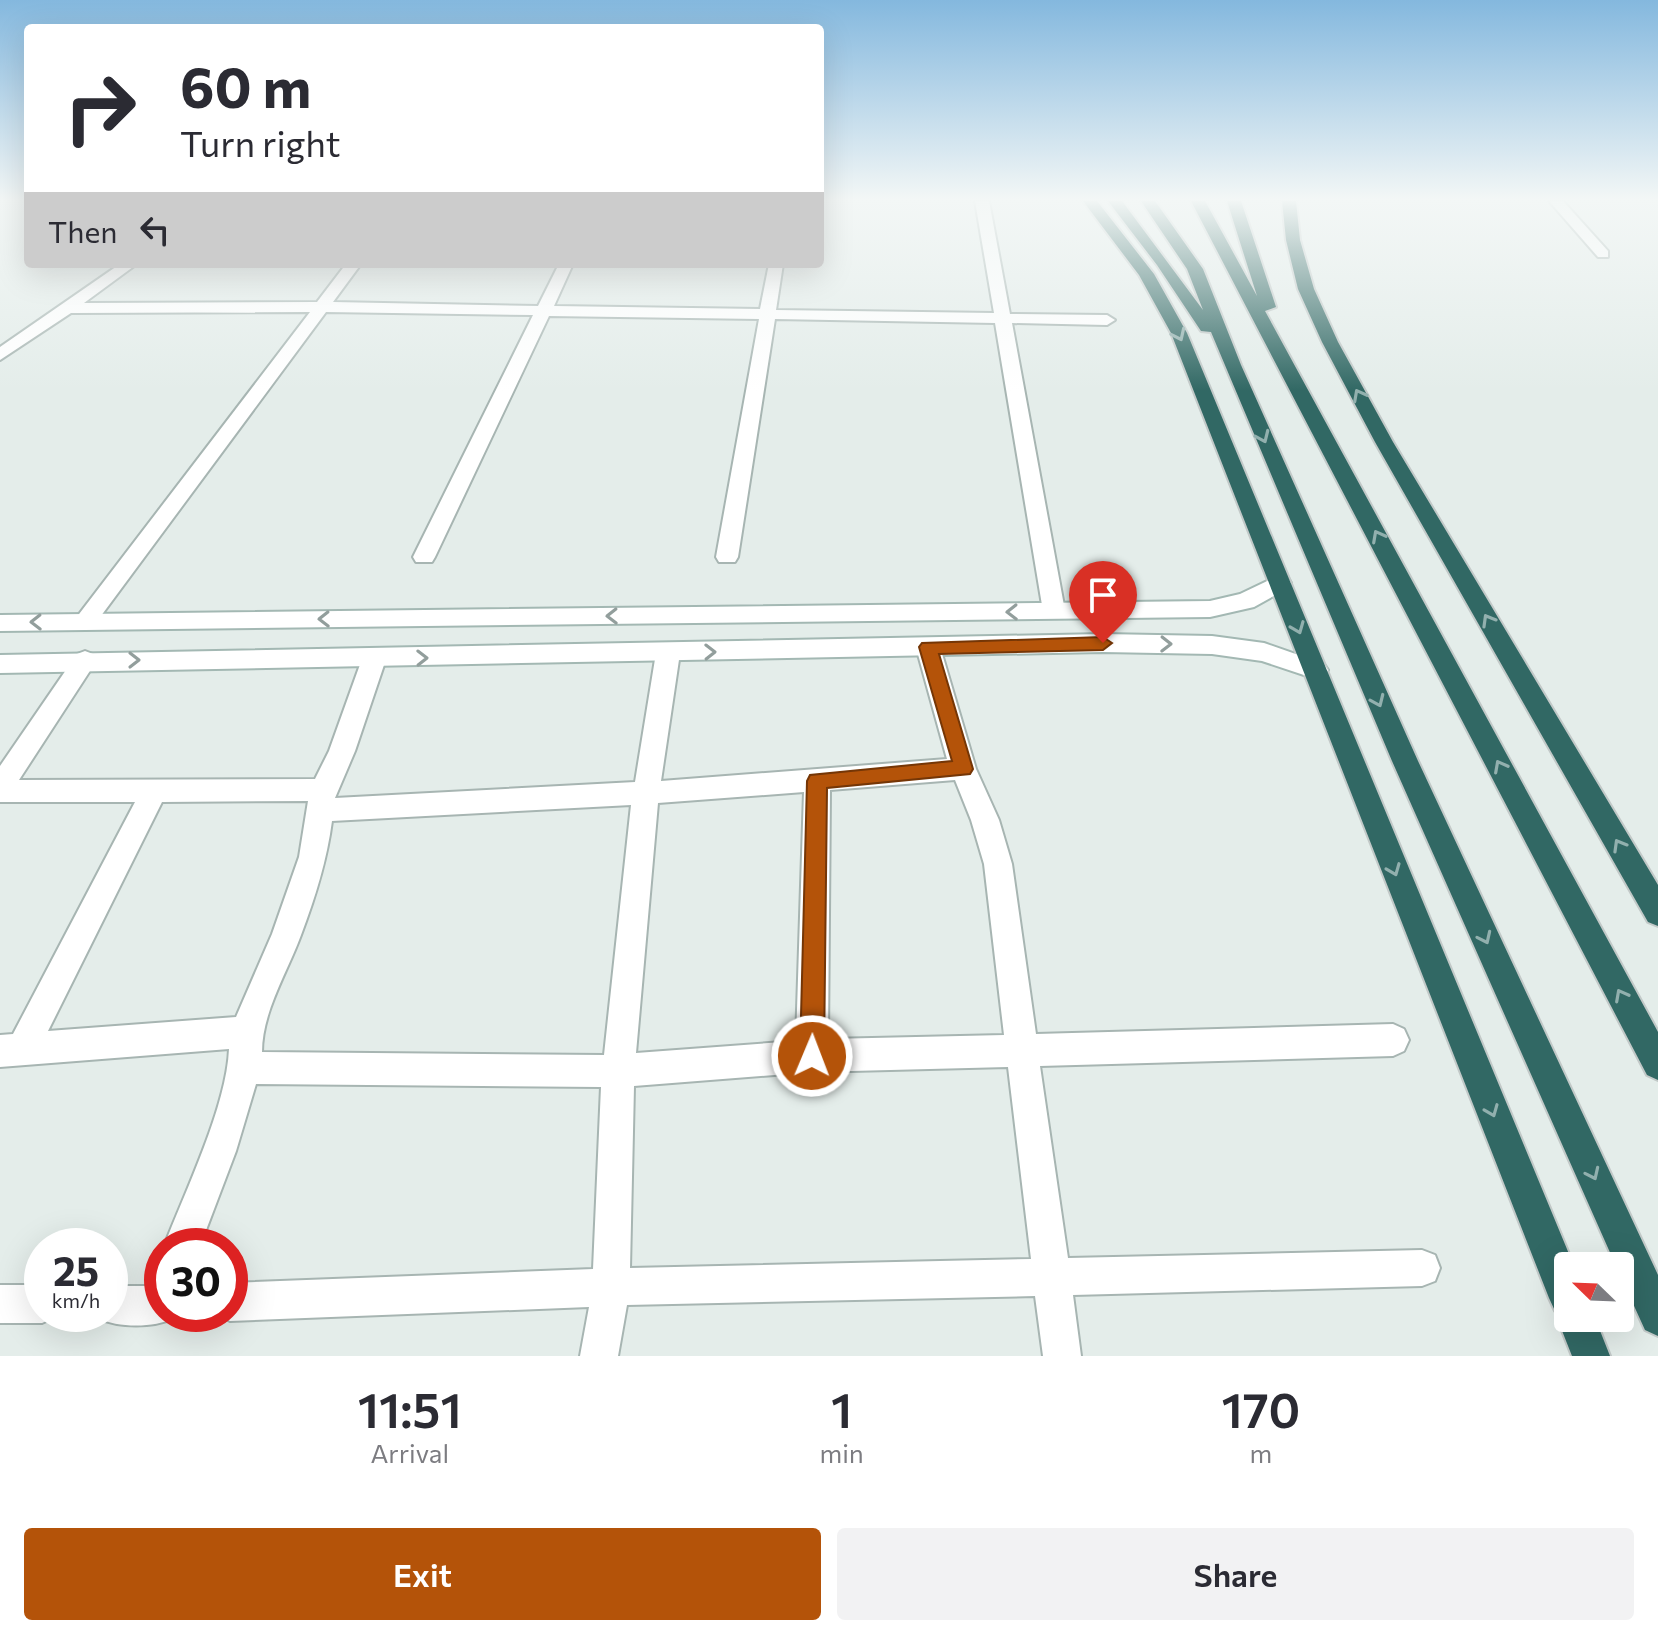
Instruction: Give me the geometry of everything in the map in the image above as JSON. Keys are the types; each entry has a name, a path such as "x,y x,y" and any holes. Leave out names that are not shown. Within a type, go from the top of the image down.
{"highway":[{"path":"1139,264 1179,333 1554,1263"},
{"path":"1164,264 1232,365"},
{"path":"1192,264 1232,365 1411,775 1658,1317"},
{"path":"1232,264 1658,1064"},
{"path":"1254,264 1286,363"},
{"path":"1299,264 1306,289 1330,342 1384,442 1658,912"},
{"path":"1582,1332 1591,1356"}],"street":[{"path":"993,264 1054,611"},
{"path":"0,355 124,268"},
{"path":"84,622 351,268"},
{"path":"424,557 564,268"},
{"path":"727,557 775,268"},
{"path":"67,308 320,307 1107,320"},
{"path":"0,623 1210,609 1246,601 1280,583"},
{"path":"0,664 85,660 374,659 928,647 1212,645 1264,652 1316,670"},
{"path":"928,647 963,769 985,820 998,864 1062,1356"},
{"path":"599,1356 611,1287 618,1071 646,793 668,653"},
{"path":"189,1228 219,1151 245,1068 246,1032 296,908 313,857 322,800 374,659"},
{"path":"0,789 85,660"},
{"path":"0,789 154,791 322,800 646,793 963,769"},
{"path":"812,1056 817,781"},
{"path":"11,1050 154,791"},
{"path":"11,1050 246,1032"},
{"path":"245,1068 618,1071 812,1056 1393,1040"},
{"path":"248,1301 611,1287 1422,1268"},
{"path":"0,1304 24,1304"}],"route":[{"path":"812,1056 817,781 963,769 928,647 1103,643"}]}
